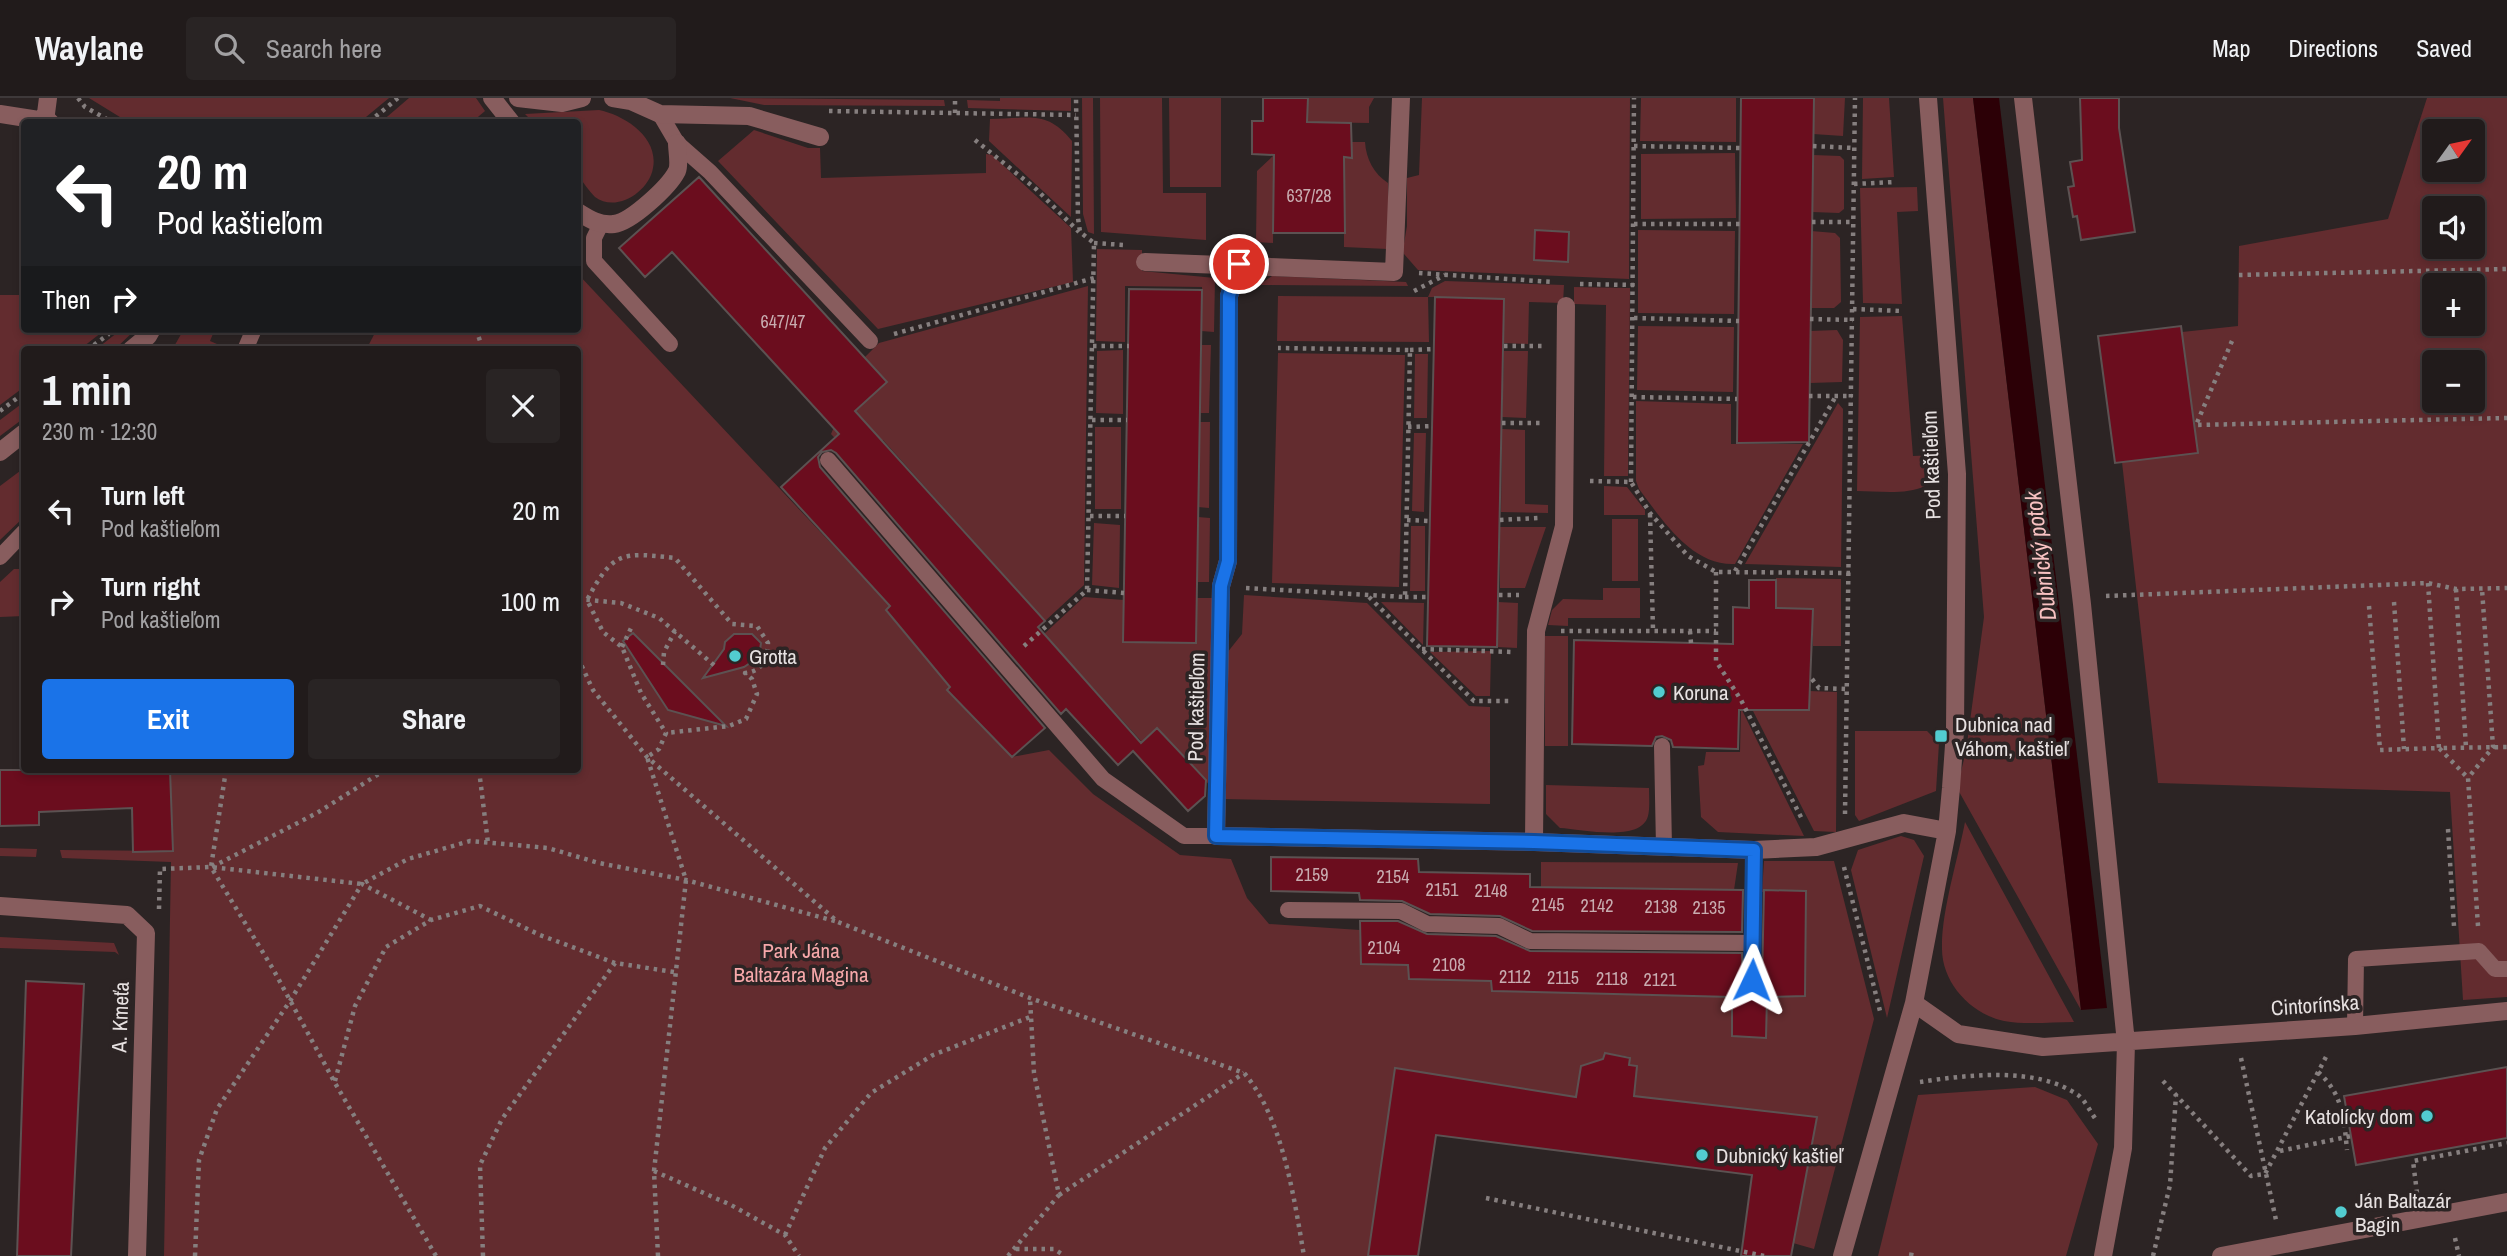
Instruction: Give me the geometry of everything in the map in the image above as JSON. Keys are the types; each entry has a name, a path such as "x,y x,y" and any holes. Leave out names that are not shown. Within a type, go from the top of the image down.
{"street":[{"path":"48,98 48,119"},
{"path":"492,98 509,119"},
{"path":"518,98 562,103 582,98"},
{"path":"613,98 631,101 660,114 749,116 820,136"},
{"path":"1145,262 1394,272 1401,98"},
{"name":"Pod kaštieľom","path":"1842,1256 1914,1003 1947,831 1955,731 1957,474 1928,98"},
{"path":"2023,98 2081,599 2126,1043 2123,1148 2103,1256"},
{"path":"0,114 30,119"},
{"path":"581,214 601,224 616,224 632,217 659,192 677,170 677,143"},
{"name":"Pod kaštieľom","path":"1216,836 1221,586 1228,561 1229,296 1239,264"},
{"path":"1534,842 1536,631 1564,517 1566,306"},
{"path":"136,346 150,333"},
{"path":"0,452 21,435"},
{"path":"1216,836 1534,842 1754,850 1816,847 1904,823 1947,831"},
{"name":"A. Kmeťa","path":"0,906 127,915 146,933 137,1256"},
{"name":"Cintorínska","path":"1914,1003 1958,1034 2042,1047 2355,1026 2507,1012"},
{"path":"2221,1256 2287,1251 2420,1219 2507,1202"}],"lane":[{"path":"660,114 677,143 710,172 870,341"},
{"path":"601,224 594,238 594,261 670,344"},
{"path":"828,460 1103,779 1184,836 1216,836"},
{"path":"0,557 21,535"},
{"path":"1662,746 1664,847"},
{"path":"1752,980 1754,850"},
{"path":"1288,910 1401,911 1427,924 1499,926 1530,941 1753,943"},
{"path":"2355,1026 2356,959 2479,951 2495,969 2507,969"}],"path":[{"path":"78,98 85,107 107,119"},
{"path":"373,119 398,98"},
{"path":"1076,98 1080,232"},
{"path":"1634,98 1631,482 1650,513 1688,555 1716,572 1850,573"},
{"path":"1845,825 1855,98"},
{"path":"955,100 955,113"},
{"path":"820,136 820,111 1076,115"},
{"path":"975,140 1036,189 1094,243 1087,590 1024,646"},
{"path":"1634,146 1740,148"},
{"path":"1813,146 1854,148"},
{"path":"1853,184 1895,181"},
{"path":"1812,222 1854,222"},
{"path":"1634,224 1740,224"},
{"path":"2239,275 2507,269"},
{"path":"1394,272 1554,282"},
{"path":"870,341 1094,278"},
{"path":"1568,283 1634,285"},
{"path":"1853,309 1902,310"},
{"path":"1634,318 1738,321"},
{"path":"1810,319 1853,320"},
{"path":"92,346 110,333"},
{"path":"2232,341 2196,425 2507,418"},
{"path":"1093,346 1129,346"},
{"path":"1504,346 1566,346"},
{"path":"1278,348 1434,349"},
{"path":"1405,597 1410,350"},
{"path":"0,411 21,395"},
{"path":"1809,396 1852,396"},
{"path":"1735,572 1836,396"},
{"path":"1633,397 1737,399"},
{"path":"1092,420 1127,420"},
{"path":"1502,423 1565,422"},
{"path":"1408,427 1432,426"},
{"path":"1564,480 1631,482"},
{"path":"1650,513 1653,630"},
{"path":"1090,516 1125,516"},
{"path":"1500,520 1564,517"},
{"path":"1407,520 1430,521"},
{"path":"587,600 604,568 634,554 675,558 732,624 757,626 765,635 768,643 767,657 753,672 745,673 752,679 757,694 746,719 729,726 666,733"},
{"path":"1716,572 1716,661 1741,700 1816,847"},
{"path":"2081,599 2137,593 2428,583 2456,589 2507,587"},
{"path":"2428,583 2439,748 2468,778 2479,951"},
{"path":"1221,586 1368,596 1429,597"},
{"path":"2456,589 2466,748"},
{"path":"2468,778 2493,747 2482,589"},
{"path":"1087,590 1124,593"},
{"path":"1368,596 1474,701 1535,701"},
{"path":"581,599 621,603 659,618 715,666"},
{"path":"587,600 603,632 622,647 641,693 666,733"},
{"path":"2393,602 2404,749"},
{"path":"2369,606 2380,750 2507,747"},
{"path":"622,647 632,626"},
{"path":"663,665 664,652 675,631"},
{"path":"1536,631 1716,631"},
{"path":"1690,631 1691,643"},
{"path":"1421,649 1536,652"},
{"path":"581,664 593,690 647,757 838,922"},
{"path":"1812,679 1818,688 1847,689"},
{"path":"647,757 659,749 666,733"},
{"path":"647,757 686,880 654,1171 658,1256"},
{"path":"226,773 211,867 436,1256"},
{"path":"211,867 317,813 380,773"},
{"path":"479,773 488,843"},
{"path":"2448,829 2456,951"},
{"path":"195,1256 199,1160 217,1109 290,1002 362,884 408,859 470,841 548,848 599,863 686,880 838,922 1030,998 1244,1073 1257,1088 1269,1114 1293,1194 1304,1256"},
{"path":"1843,864 1881,1015 1877,1028"},
{"path":"160,869 211,867 362,884 431,920"},
{"path":"334,1083 355,1006 386,947 431,920 480,906 540,935 615,963 674,972"},
{"path":"483,1256 480,1165 502,1119 615,963"},
{"path":"1030,998 1034,1073 1059,1195"},
{"path":"785,1235 825,1148 870,1093 933,1055 1030,1017"},
{"path":"2266,1174 2329,1051"},
{"path":"2240,1054 2275,1215"},
{"path":"2318,1072 2334,1088 2340,1101 2348,1137 2347,1150"},
{"path":"1008,1256 1059,1195 1244,1073"},
{"path":"1909,1084 1971,1075 2030,1076 2079,1095 2099,1125"},
{"path":"2162,1081 2250,1176 2266,1174"},
{"path":"2153,1256 2170,1185 2176,1095"},
{"path":"2279,1151 2348,1137"},
{"path":"2420,1219 2412,1158 2507,1143"},
{"path":"654,1171 731,1205 785,1235 799,1256"},
{"path":"1486,1198 1764,1256"},
{"path":"1015,1249 1054,1250 1065,1256"}],"green space":[{"path":"89,98 389,98 364,119 123,119"},
{"path":"409,98 476,98 485,111 476,119 384,119"},
{"path":"730,98 944,100 945,106 764,105"},
{"path":"1000,98 1071,98 1071,111 968,108 967,100 1000,101"},
{"path":"1082,98 1093,98 1094,234 1088,232 1083,214"},
{"path":"1100,98 1162,98 1163,193 1206,193 1206,240 1101,232"},
{"path":"1169,98 1221,98 1221,187 1170,187"},
{"path":"1308,98 1374,98 1369,107 1369,123 1307,122"},
{"path":"1422,98 1630,98 1629,279 1418,270 1403,249 1407,226 1407,178 1419,175"},
{"path":"1641,98 1736,98 1736,142 1640,141"},
{"path":"1814,98 1845,98 1843,136 1813,134"},
{"path":"1863,98 1889,98 1894,177 1862,179"},
{"path":"1943,98 1973,98 2081,1010 1957,788 1966,751 1984,617"},
{"path":"2427,98 2507,98 2507,997 2463,1000 2450,792 2158,783 2122,462 2182,332 2238,326 2239,246 2388,219"},
{"path":"599,110 629,122 638,129 651,147 653,168 650,177 638,192 622,201 612,203 595,197 581,179 581,119 530,119 525,114"},
{"path":"990,119 1045,120 1063,131 1072,141 1071,217 989,141"},
{"path":"754,130 808,148 820,148 821,178 986,173 986,154 992,155 1071,228 1073,282 878,329 718,161"},
{"path":"1352,142 1365,142 1372,166 1388,183 1388,249 1344,247 1344,157 1351,157"},
{"path":"1735,153 1736,218 1641,219 1641,154"},
{"path":"1274,155 1273,243 1256,242 1257,171"},
{"path":"1813,155 1840,156 1844,160 1844,209 1839,213 1812,212"},
{"path":"1917,187 1918,211 1897,212 1902,304 1863,303 1860,188"},
{"path":"1638,230 1735,231 1734,314 1638,313"},
{"path":"1811,231 1835,233 1840,238 1841,302 1834,308 1810,308"},
{"path":"1097,249 1142,250 1142,271 1215,278 1214,332 1201,331 1202,287 1125,286 1125,342 1096,341"},
{"path":"1272,276 1406,282 1408,286 1259,285"},
{"name":"Park Jána Baltazára Magina","path":"581,277 890,606 886,610 1012,757 1049,750 1093,794 1180,855 1231,859 1247,898 1269,924 1360,930 1408,965 1410,979 1491,981 1492,991 1732,997 1732,1002 1766,1037 1767,1002 1770,1002 1770,997 1805,996 1806,891 1762,892 1764,861 1834,861 1874,1019 1814,1249 1793,1243 1741,1110 1634,1096 1637,1066 1629,1065 1630,1057 1606,1053 1603,1059 1581,1066 1576,1097 1395,1068 1368,1256 164,1256 171,862 62,858 60,850 173,851 170,773 581,773 581,346 368,346 375,333 581,333"},
{"path":"1445,281 1564,285 1563,303 1529,302 1528,344 1503,343 1504,299 1428,297 1432,288"},
{"path":"1088,286 1084,585 1045,621 883,440 857,462 831,434 864,358 879,343"},
{"path":"1574,287 1630,288 1628,476 1604,476 1606,305 1574,304"},
{"path":"0,295 21,295 21,333 101,333 84,346 21,346 21,389 0,405"},
{"path":"1278,296 1428,297 1429,342 1277,341"},
{"path":"1902,316 1913,456 1936,455 1941,458 1938,472 1932,481 1910,491 1857,491 1860,317"},
{"path":"1638,326 1734,327 1733,392 1637,390"},
{"path":"1837,330 1843,340 1842,382 1810,383 1810,331"},
{"path":"117,333 132,333 118,346 100,346"},
{"path":"182,333 213,333 210,341 222,346 174,346"},
{"path":"1202,345 1211,345 1209,413 1200,413"},
{"path":"1123,350 1123,414 1096,413 1097,351"},
{"path":"1504,351 1528,351 1526,418 1502,417"},
{"path":"1278,353 1405,355 1399,587 1272,583"},
{"path":"1415,354 1428,354 1427,418 1414,418"},
{"path":"1636,401 1731,404 1731,444 1803,444 1735,564 1720,563 1692,550 1669,527 1639,489 1636,481"},
{"path":"1838,403 1843,409 1841,567 1745,564"},
{"path":"21,404 21,420 0,436 0,420"},
{"path":"1200,422 1210,422 1209,508 1198,507"},
{"path":"1095,427 1121,427 1121,509 1095,509"},
{"path":"1502,429 1525,430 1525,504 1548,505 1548,513 1501,512"},
{"path":"1414,433 1426,433 1424,512 1412,511"},
{"path":"21,470 21,520 0,540 0,486"},
{"path":"1604,486 1627,487 1645,510 1645,515 1604,515"},
{"path":"1198,517 1210,518 1209,582 1198,582"},
{"path":"1612,519 1638,519 1638,581 1612,581"},
{"path":"1094,523 1120,525 1119,588 1092,585"},
{"path":"1411,526 1425,526 1425,591 1410,591"},
{"path":"1500,527 1546,527 1525,588 1500,588"},
{"path":"14,569 21,569 21,616 0,617 0,582"},
{"path":"1776,578 1841,579 1841,646 1813,646 1813,609 1776,608"},
{"path":"1603,588 1640,588 1640,618 1568,618 1568,626 1548,625 1552,610 1563,599 1603,600"},
{"path":"1244,595 1367,603 1469,706 1490,707 1490,804 1223,799 1223,658 1242,634"},
{"path":"1084,597 1124,600 1124,642 1195,643 1197,598 1214,598 1213,789 1158,728 1142,742 1044,634"},
{"path":"1381,602 1424,603 1423,645"},
{"path":"1498,602 1518,603 1517,648 1497,647"},
{"path":"1545,636 1568,636 1568,746 1545,746"},
{"path":"1491,651 1490,696 1476,696 1430,652"},
{"path":"1809,691 1837,692 1836,832 1814,831 1752,709 1808,710"},
{"path":"1741,708 1804,836 1718,832 1701,817 1698,766 1704,765 1706,752 1740,752"},
{"path":"1855,731 1927,731 1939,743 1936,791 1859,821 1855,815"},
{"path":"1546,785 1649,788 1648,816 1643,824 1623,832 1560,828 1546,814"},
{"path":"1965,822 2074,1022 2021,1023 1992,1017 1970,1004 1947,974 1943,962 1942,934"},
{"path":"1901,836 1914,840 1924,856 1887,1018 1851,870 1858,850"},
{"path":"0,848 37,849 36,857 0,856"},
{"path":"1541,862 1738,863 1734,890 1541,888"},
{"path":"0,937 114,943 119,955 115,952 0,948"},
{"path":"2035,1087 2067,1100 2098,1144 2066,1256 1878,1256 1918,1095"}],"water":[{"name":"Dubnický potok","path":"1973,98 1999,98 2107,1008 2081,1010"}],"building":[{"path":"1263,98 1308,98 1307,122 1351,123 1352,158 1344,157 1345,233 1273,233 1274,155 1252,154 1252,121 1263,121"},
{"path":"1741,98 1814,98 1809,442 1737,443"},
{"path":"2080,98 2119,98 2119,128 2135,232 2081,240 2077,216 2073,217 2068,187 2074,186 2070,162 2082,160"},
{"path":"699,177 887,382 855,411 1045,621 1038,627 1141,743 1157,728 1206,780 1205,796 1188,811 1133,751 1118,765 1066,709 1061,714 836,453 831,450 822,452 818,457 820,467 1045,728 1012,757 947,690 950,687 886,610 890,606 781,487 839,434 672,252 645,277 619,248"},
{"path":"1535,230 1569,232 1568,262 1534,260"},
{"path":"1129,289 1202,290 1196,643 1123,642"},
{"path":"1435,297 1504,299 1497,647 1427,646"},
{"path":"2181,326 2198,453 2115,463 2098,336"},
{"path":"1749,580 1776,580 1776,608 1813,609 1809,710 1739,710 1738,749 1673,747 1671,740 1662,736 1656,737 1652,746 1572,744 1574,640 1733,644 1733,607 1749,608"},
{"path":"633,633 726,726 668,710 623,641"},
{"path":"734,634 752,634 761,643 759,657 744,667 703,678 724,649 725,642"},
{"path":"0,770 21,770 21,773 170,773 173,851 133,852 132,808 39,812 39,825 0,826"},
{"path":"1271,857 1418,859 1419,872 1530,874 1530,887 1743,890 1742,932 1532,931 1500,916 1430,914 1402,901 1360,900 1359,893 1271,891"},
{"path":"1764,890 1806,891 1805,996 1767,997 1766,1038 1732,1036 1732,997 1492,991 1491,981 1409,979 1408,965 1361,964 1360,921 1398,921 1427,934 1496,936 1530,951 1742,953 1743,984 1753,990 1761,986 1762,980"},
{"path":"26,981 84,984 71,1256 17,1256"},
{"name":"Dubnický kaštieľ","path":"1605,1053 1630,1058 1629,1065 1637,1066 1634,1096 1817,1117 1791,1256 1741,1256 1752,1175 1436,1135 1418,1256 1368,1256 1395,1068 1576,1097 1581,1066 1603,1059"},
{"name":"Katolícky dom","path":"2507,1067 2507,1138 2356,1165 2344,1096"}],"place":[{"name":"Grotta","path":"735,656"},
{"name":"Koruna","path":"1659,692"},
{"name":"Dubnica nad Váhom, kaštieľ","path":"1941,736"},
{"name":"Katolícky dom","path":"2427,1116"},
{"name":"Dubnický kaštieľ","path":"1702,1155"},
{"name":"Ján Baltazár Bagin","path":"2341,1212"}],"route":[{"path":"1239,264 1229,296 1228,561 1221,586 1216,836 1534,842 1754,850 1752,980"}]}
